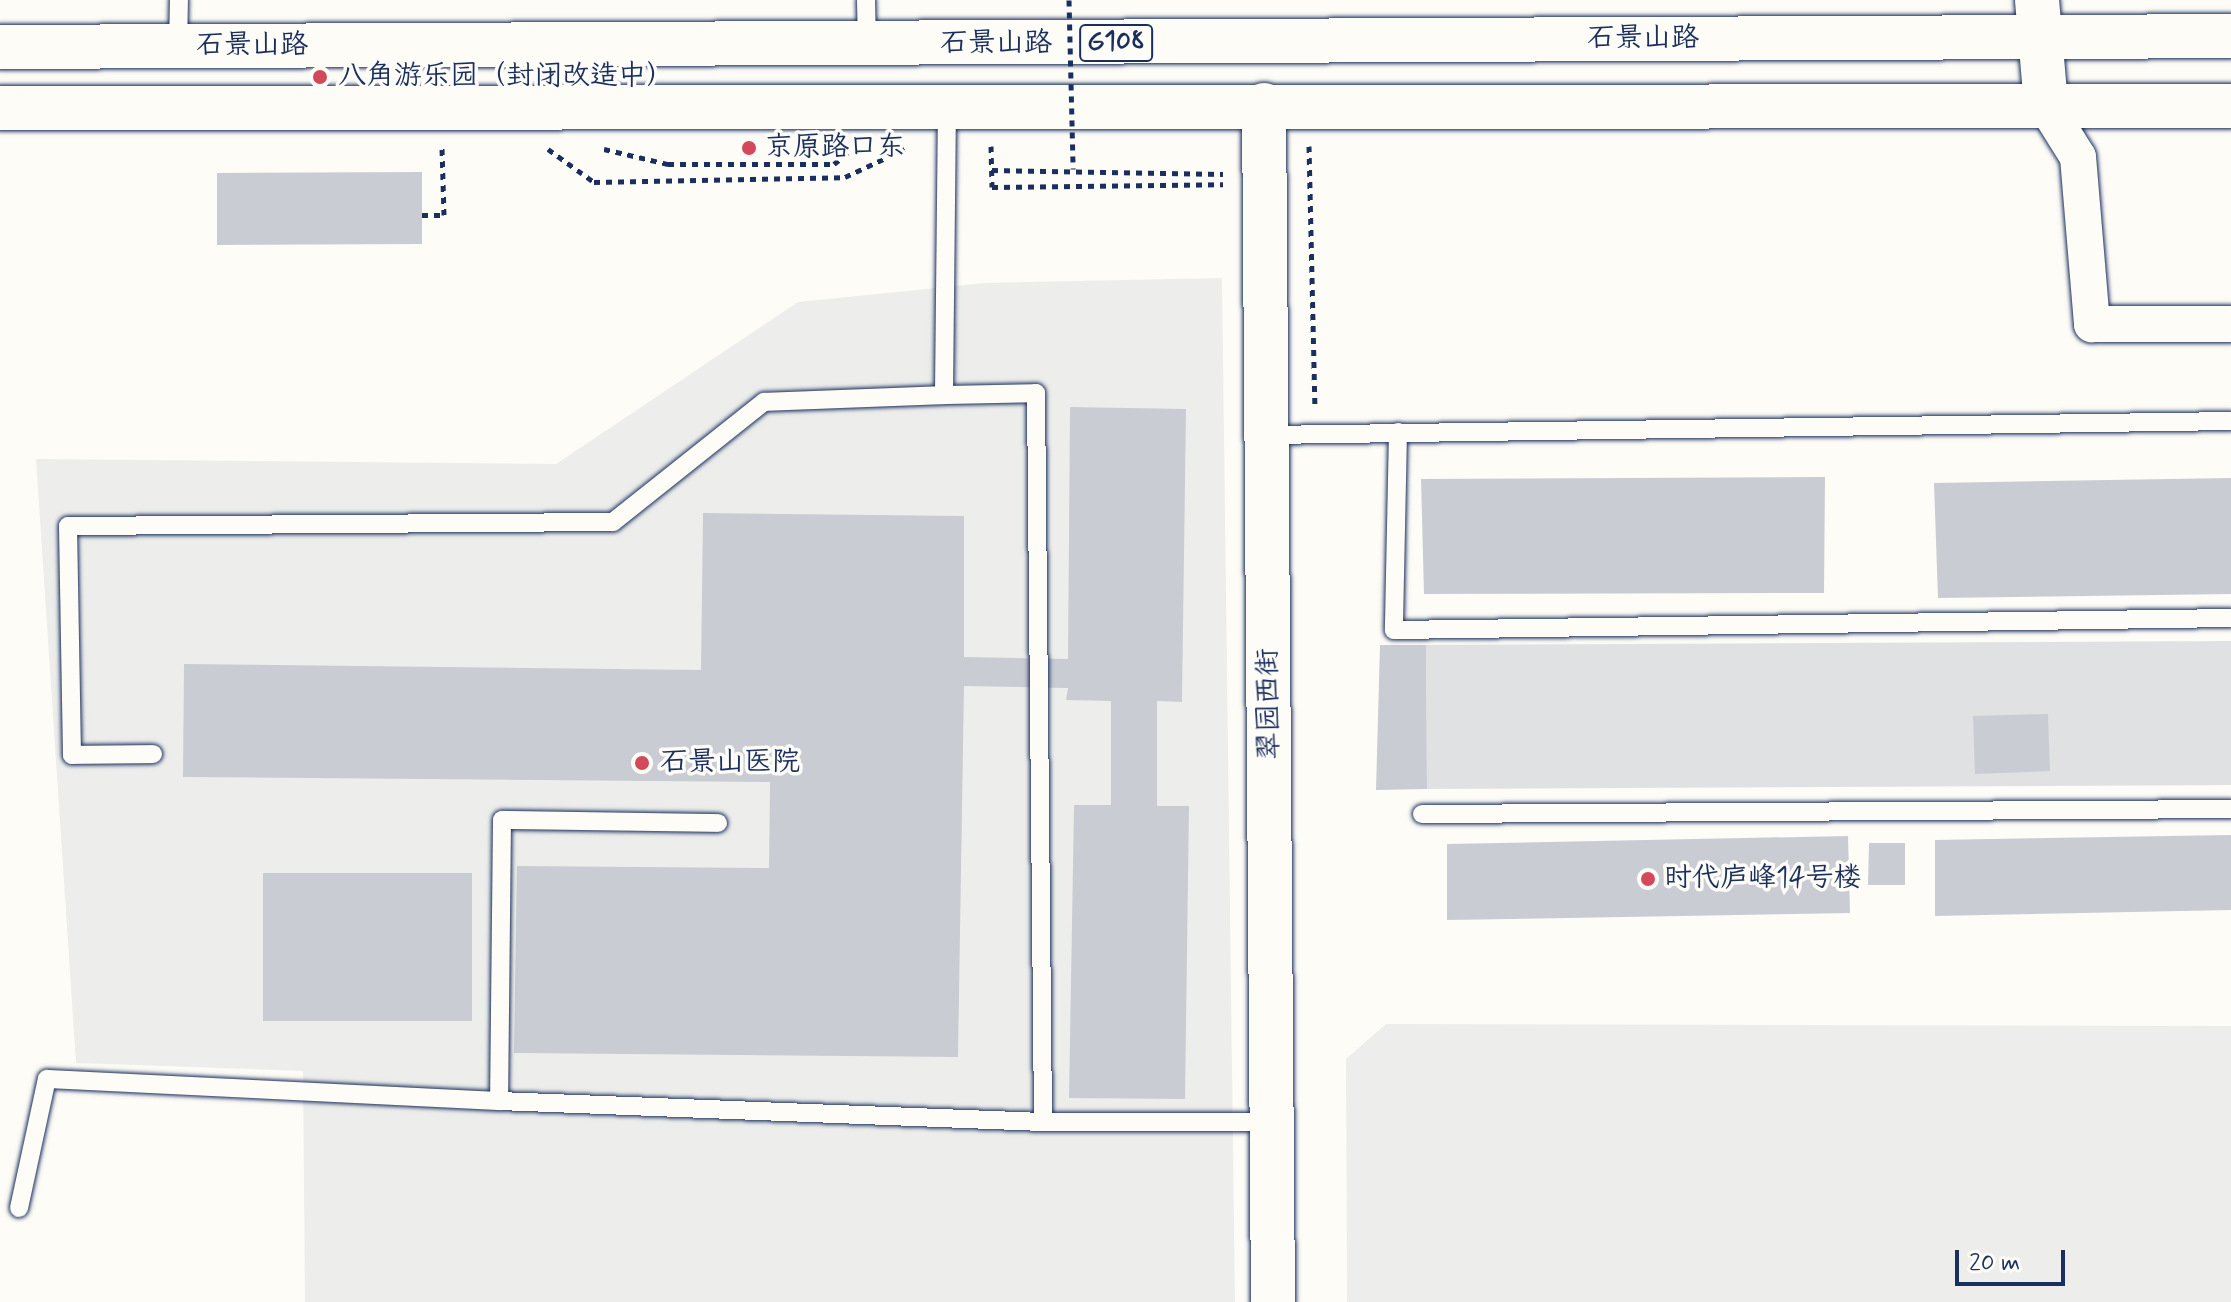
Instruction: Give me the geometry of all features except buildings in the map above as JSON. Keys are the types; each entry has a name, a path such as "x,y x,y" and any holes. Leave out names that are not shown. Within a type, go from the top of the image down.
{"main road":[{"name":"石景山路","path":"0,47 867,45 2040,18 2231,36"},
{"path":"2040,18 2046,106"},
{"name":"翠园西街","path":"1264,105 1275,1122 1273,1302"},
{"name":"G108","path":"0,108 2231,106"}],"street":[{"path":"2046,106 2078,157 2092,324 2231,324"}],"lane":[{"path":"178,46 179,0"},
{"path":"866,0 867,45"},
{"path":"944,395 947,106"},
{"path":"153,754 72,755 68,526 613,522 764,402 1036,393 1043,1122"},
{"path":"1267,435 2231,421"},
{"path":"1398,432 1394,630 2231,618"},
{"path":"1422,814 2231,809"},
{"path":"499,1101 502,820 718,823"},
{"path":"19,1208 47,1079 499,1101 1043,1122 1275,1122"}],"path":[{"path":"1069,0 1073,169"},
{"path":"422,215 444,215 442,133"},
{"path":"1309,137 1315,409"},
{"path":"992,170 1223,171 1223,187 992,187"}],"shaded area":[{"name":"石景山医院","path":"1222,278 1235,1302 305,1302 303,1071 76,1063 36,459 556,464 798,302 985,283"},
{"path":"2231,641 2231,785 1427,789 1426,645"},
{"path":"1386,1024 2231,1026 2231,1302 1347,1302 1346,1059"}],"place":[{"name":"八角游乐园（封闭改造中）","path":"320,77"},
{"name":"京原路口东","path":"749,148"},
{"name":"石景山医院","path":"642,763"},
{"name":"时代庐峰14号楼","path":"1648,879"}]}
